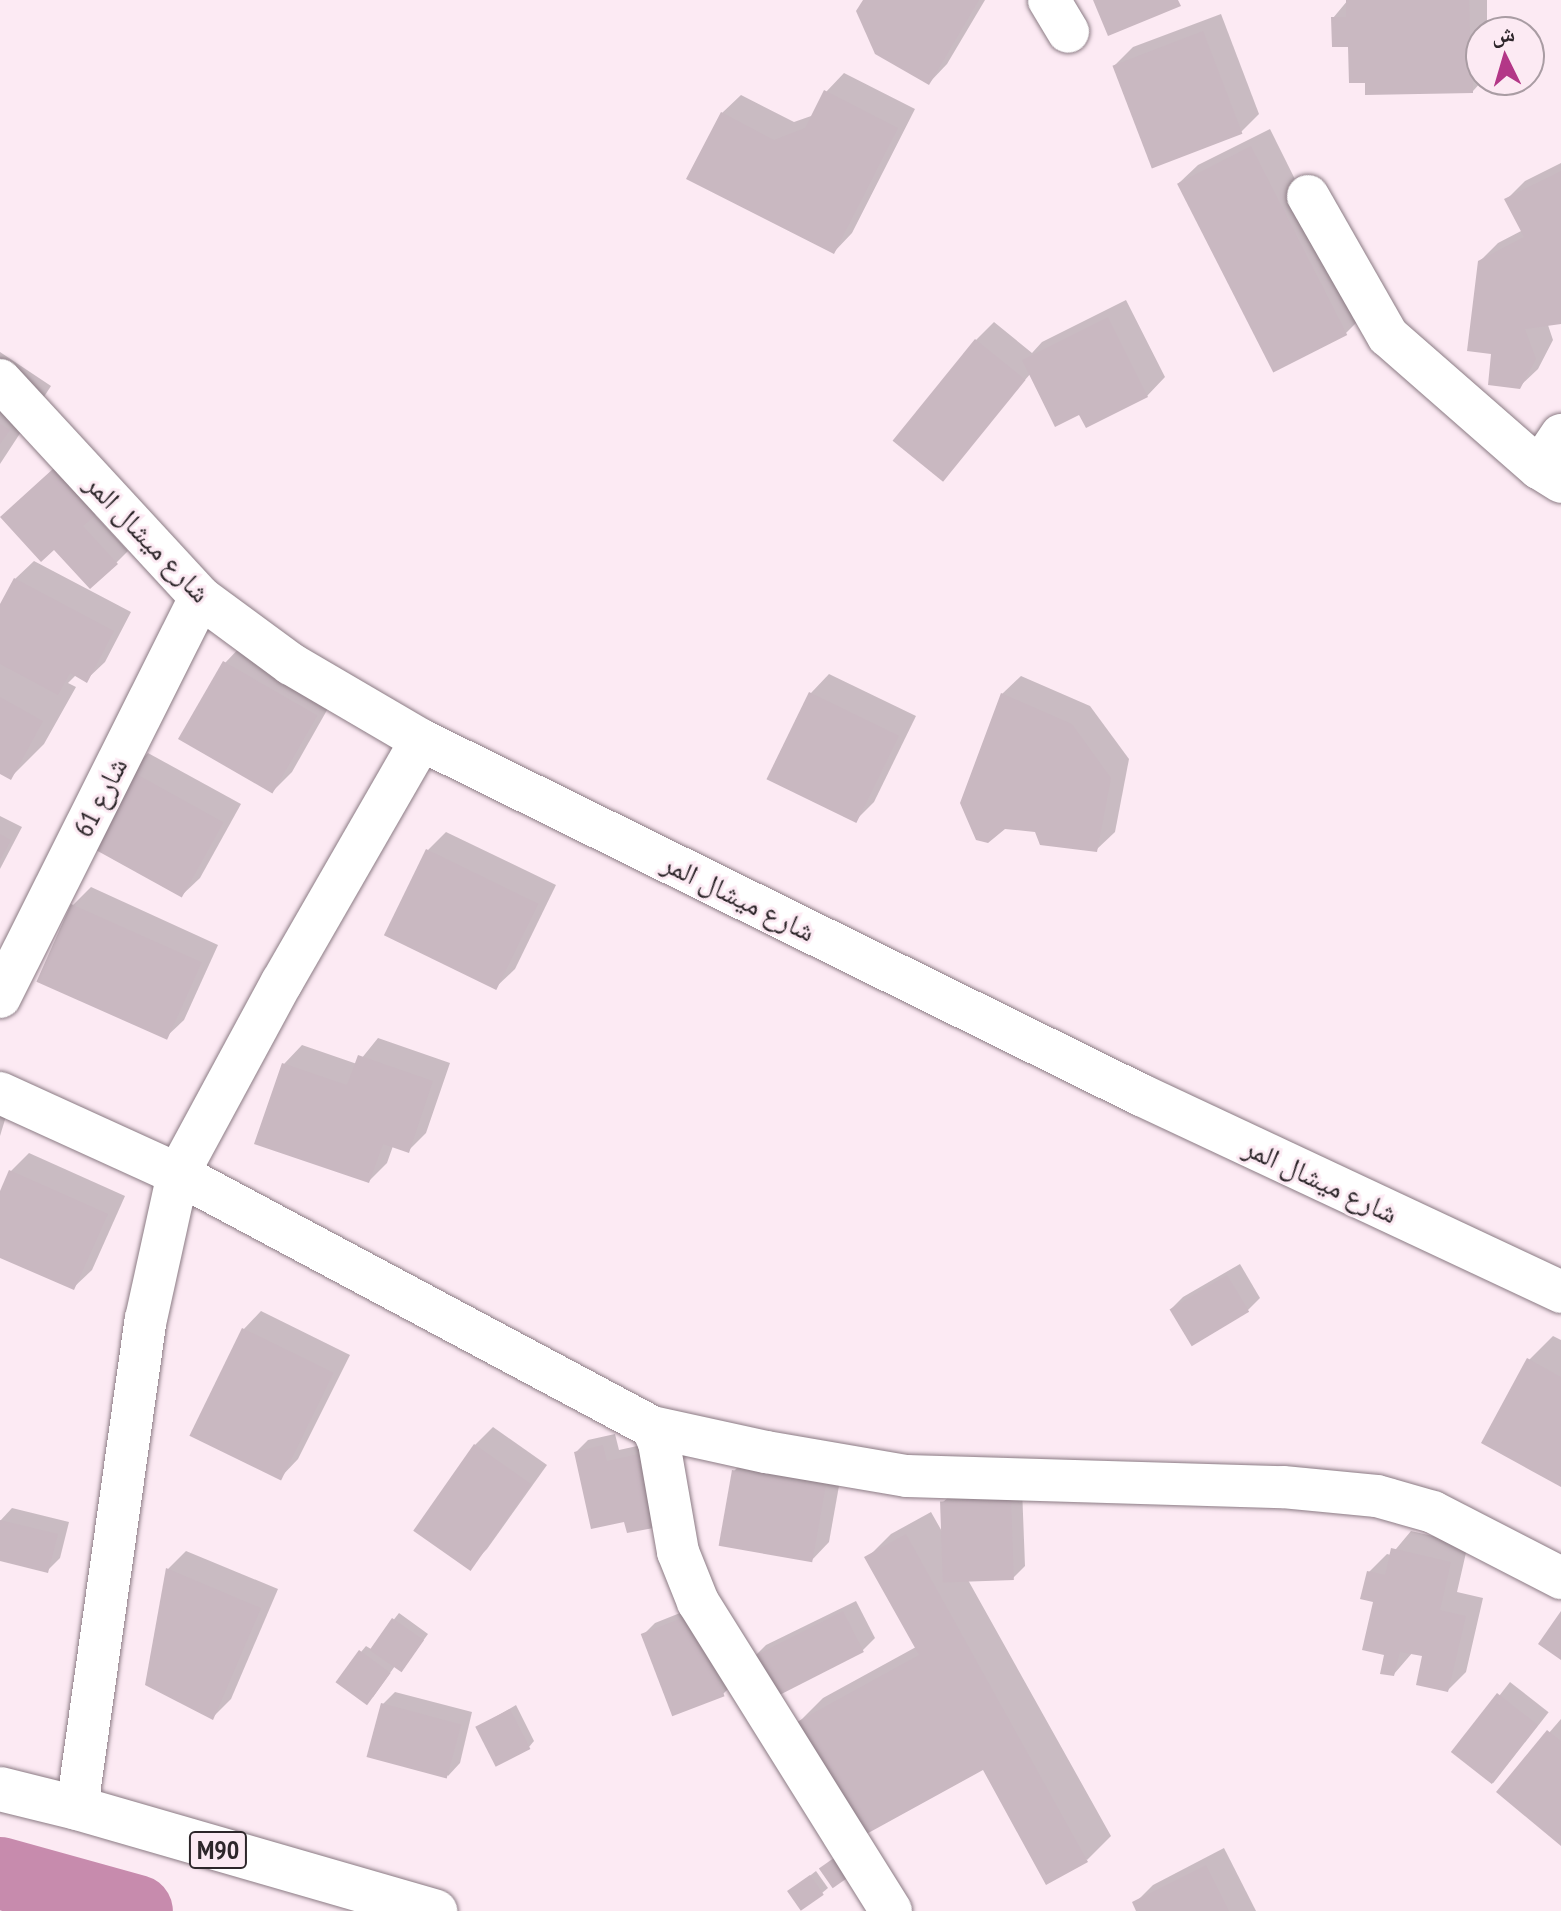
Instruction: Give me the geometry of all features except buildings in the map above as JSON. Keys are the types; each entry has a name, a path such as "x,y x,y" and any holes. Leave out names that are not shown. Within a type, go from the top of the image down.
{"highway":[{"name":"M90","path":"0,1789 77,1808 435,1911"}],"street":[{"path":"1308,196 1388,336 1554,462"},
{"name":"شارع ميشال المر","path":"0,380 200,597 291,664 421,740 1141,1095 1561,1292"},
{"name":"شارع 61","path":"0,997 200,597"},
{"path":"77,1808 146,1319 178,1174 282,982 421,740"},
{"path":"0,1093 178,1174 652,1427 766,1452 907,1476 1283,1487 1377,1496 1433,1512 1561,1578"},
{"path":"652,1427 659,1443 678,1552 698,1602 891,1911"}],"waterway":[{"path":"0,1873 137,1911"}]}
